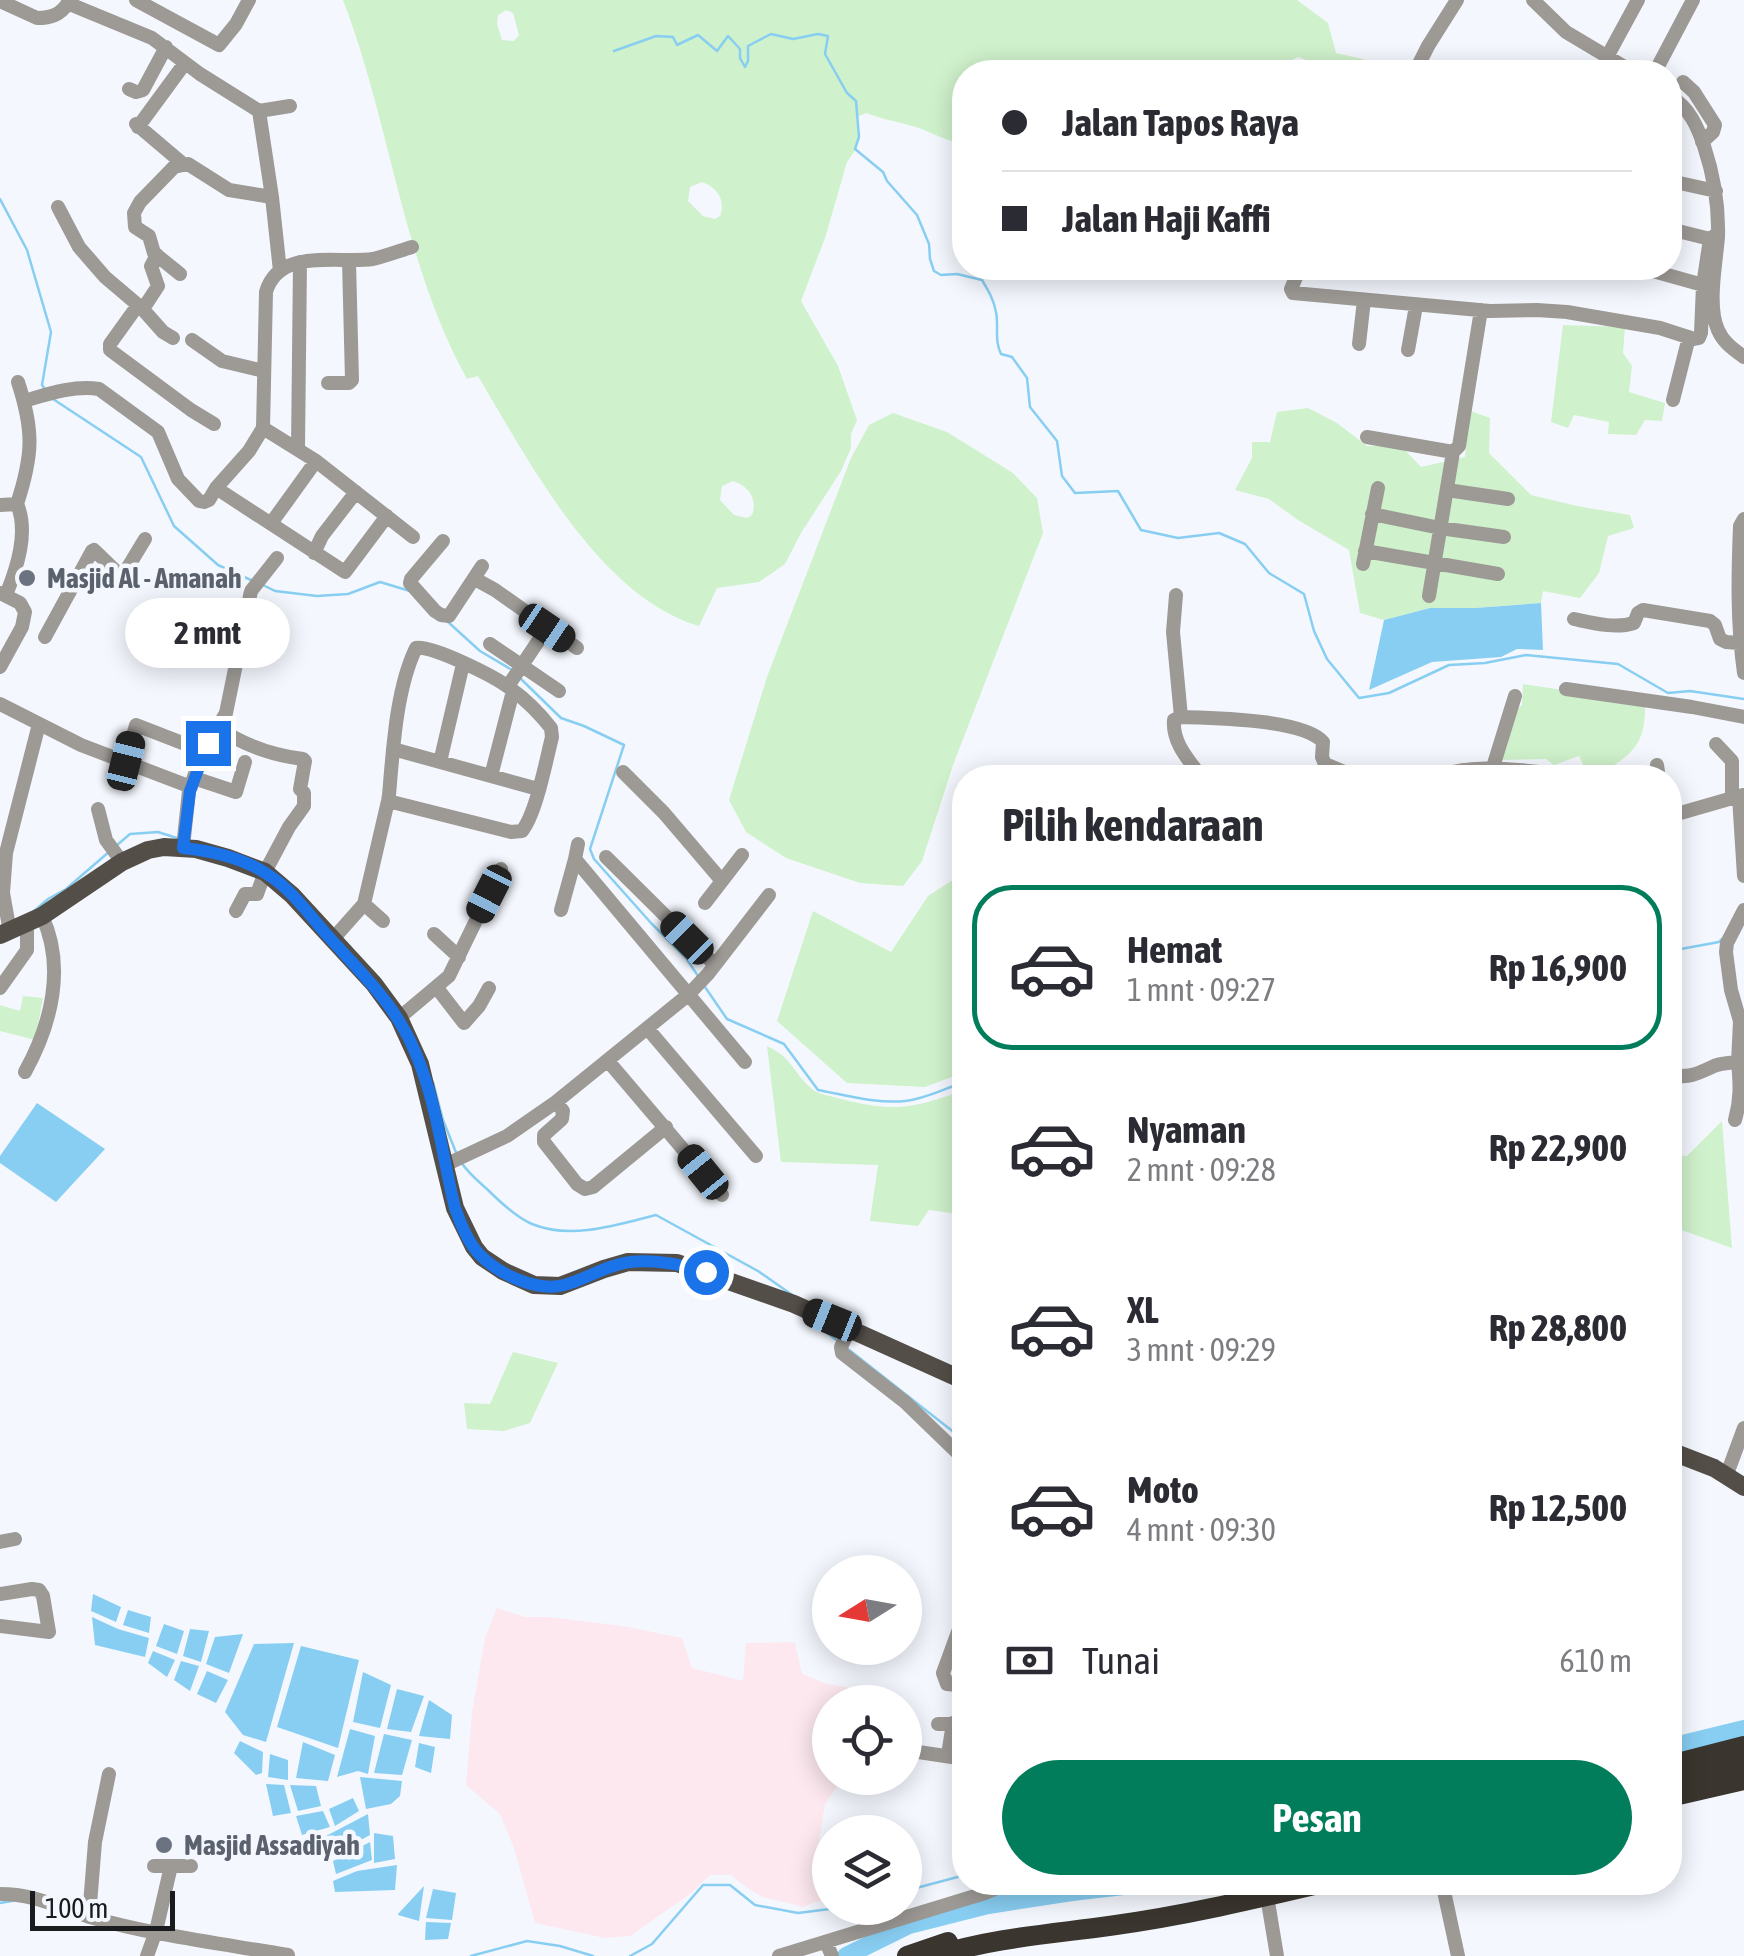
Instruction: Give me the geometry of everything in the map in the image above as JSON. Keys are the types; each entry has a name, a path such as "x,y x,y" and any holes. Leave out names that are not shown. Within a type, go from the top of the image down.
{"highway":[{"path":"1682,1762 1744,1746"},
{"path":"1682,1779 1744,1764"},
{"path":"1682,1795 1744,1780"},
{"path":"1682,1803 1744,1789"},
{"path":"908,1956 975,1936 1237,1895"},
{"path":"936,1956 1023,1937 1161,1918 1249,1895"}],"main road":[{"path":"20,927 115,853 148,850 185,840 228,858 267,867 404,1014 456,1160 455,1208 482,1256 534,1286 560,1286 628,1262 678,1264 800,1307 845,1338 952,1376"},
{"path":"1682,1456 1727,1474 1744,1487"}],"street":[{"path":"136,0 219,45 249,0"},
{"path":"1421,60 1457,0"},
{"path":"1607,57 1638,0"},
{"path":"1661,60 1693,0"},
{"path":"0,1 37,18 58,15 68,2 138,31 259,111 290,106"},
{"path":"1535,1 1556,25 1611,60"},
{"path":"129,89 142,90 166,47"},
{"path":"185,63 137,126 182,163 230,190 272,197"},
{"path":"1683,82 1715,125 1702,142"},
{"path":"1682,107 1692,117 1716,192 1714,315 1718,331 1744,357"},
{"path":"259,111 280,271"},
{"path":"180,274 152,250 149,236 135,227 134,213 140,202 182,163"},
{"path":"1682,184 1716,192"},
{"path":"58,207 79,247 105,277 172,338"},
{"path":"1682,231 1714,236"},
{"path":"1294,280 1291,293 1416,306 1567,312 1700,338 1703,285 1714,236"},
{"path":"24,401 47,394 99,389 158,432 178,479 204,502 264,428 266,292 272,278 300,262 377,258 412,246"},
{"path":"157,255 151,266 158,286 110,344 110,350 214,424"},
{"path":"328,383 352,380 349,261"},
{"path":"298,448 300,262"},
{"path":"1682,279 1703,285"},
{"path":"1359,344 1364,300"},
{"path":"1408,350 1416,306"},
{"path":"1429,596 1481,310"},
{"path":"1673,400 1689,337"},
{"path":"192,340 222,361 264,371"},
{"path":"0,668 25,616 24,608 3,594 22,538 17,504 30,456 31,438 18,382"},
{"path":"264,428 316,461 413,538"},
{"path":"1367,437 1453,452"},
{"path":"272,522 316,461"},
{"path":"216,488 345,572 387,516"},
{"path":"1378,488 1364,558 1498,574"},
{"path":"1447,490 1508,499"},
{"path":"314,553 322,536 356,492"},
{"path":"0,504 17,504"},
{"path":"1372,514 1504,537"},
{"path":"1744,519 1740,526 1739,642 1744,673"},
{"path":"22,627 48,640 92,551 122,577 145,539"},
{"path":"443,541 411,579 412,587 429,605 446,617 478,573 495,590 577,648"},
{"path":"185,840 193,782 203,752 226,713 251,591 277,558"},
{"path":"1176,595 1173,632 1182,717"},
{"path":"1574,619 1630,626 1643,610 1710,621 1720,639 1739,642"},
{"path":"492,776 514,680 547,628"},
{"path":"388,802 511,832 527,826 552,733 490,644"},
{"path":"334,937 364,904 388,802 393,748 414,650 424,647 463,664 559,691"},
{"path":"440,762 463,664"},
{"path":"1566,689 1744,718"},
{"path":"1493,765 1515,696"},
{"path":"0,704 81,745 193,782 236,792 245,762"},
{"path":"1193,765 1176,741 1172,726 1174,720 1182,717 1268,722 1314,734 1324,742 1322,757 1328,765"},
{"path":"0,988 27,950 3,893 6,853 39,724"},
{"path":"126,761 136,725 203,752"},
{"path":"217,727 264,752 304,761 300,784 304,806 267,867 256,895 246,894 236,911"},
{"path":"1716,744 1732,761 1744,876"},
{"path":"393,748 538,789"},
{"path":"623,772 722,881"},
{"path":"1682,813 1738,797"},
{"path":"98,809 115,853"},
{"path":"561,910 577,852 744,1062"},
{"path":"706,903 742,855"},
{"path":"606,858 711,969"},
{"path":"404,1014 449,976 501,869"},
{"path":"456,1160 508,1136 556,1102 691,992 769,895"},
{"path":"364,904 384,921"},
{"path":"1734,1120 1741,1090 1740,1020 1730,990 1726,952 1740,919"},
{"path":"20,927 53,944 55,958 44,1034 25,1072"},
{"path":"434,934 459,957"},
{"path":"437,988 463,1023 488,988"},
{"path":"647,1028 756,1156"},
{"path":"608,1061 722,1194"},
{"path":"1682,1076 1738,1062"},
{"path":"556,1102 563,1111 562,1119 544,1134 544,1142 585,1189 666,1126"},
{"path":"845,1338 842,1352 905,1402 952,1447"},
{"path":"1727,1474 1744,1428"},
{"path":"0,1594 39,1590 49,1632 0,1626"},
{"path":"952,1649 943,1674 947,1684 952,1685"},
{"path":"948,1755 952,1724"},
{"path":"922,1752 952,1756"},
{"path":"89,1917 95,1842 109,1774"},
{"path":"154,1866 191,1866"},
{"path":"147,1956 171,1866"},
{"path":"0,1894 24,1895 155,1935 245,1951 288,1954"},
{"path":"779,1956 829,1949 982,1895"},
{"path":"1272,1895 1277,1956"},
{"path":"1445,1895 1458,1956"}],"shaded area":[{"path":"497,1608 525,1617 623,1626 682,1638 692,1668 743,1681 746,1643 795,1642 802,1674 833,1685 812,1685 812,1795 831,1795 823,1815 812,1815 812,1903 803,1907 762,1897 731,1875 710,1875 630,1936 605,1938 535,1923 500,1814 466,1785 472,1712 485,1638"}],"green space":[{"path":"343,0 1297,0 1328,23 1336,53 1363,60 952,60 952,141 866,113 857,117 856,149 847,162 801,301 838,366 857,420 851,448 785,564 759,582 717,588 699,626 663,610 629,587 598,556 544,484 478,376 467,379 427,288","holes":["506,10 513,13 519,35 514,41 502,40 498,15","702,182 712,187 721,200 720,216 715,219 703,216 688,201 690,187","733,481 748,490 753,499 752,515 747,518 734,515 720,500 722,486"]},
{"path":"1563,325 1625,327 1623,353 1632,366 1629,392 1665,403 1662,421 1645,420 1636,435 1608,434 1609,422 1574,415 1568,428 1551,422"},
{"path":"1308,408 1337,423 1367,446 1401,446 1421,467 1465,457 1468,410 1490,418 1489,453 1531,495 1630,515 1634,528 1608,536 1599,573 1580,598 1543,591 1541,603 1430,608 1384,620 1360,613 1349,550 1269,499 1235,490 1252,458 1252,442 1270,442 1277,412"},
{"path":"893,413 947,432 1013,473 1037,498 1043,533 952,765 922,861 903,886 860,883 786,858 746,832 729,800 767,677 851,458 869,425"},
{"path":"1523,684 1645,702 1645,717 1634,748 1613,765 1583,765 1579,756 1554,765 1546,759 1498,760 1511,714 1522,705"},
{"path":"952,880 952,1077 925,1087 847,1083 777,1021 813,911 891,952 928,896"},
{"path":"23,996 43,998 35,1040 0,1031 0,1005 20,1011"},
{"path":"767,1046 783,1056 805,1083 826,1095 891,1107 952,1094 952,1213 929,1210 918,1226 870,1221 878,1165 781,1162"},
{"path":"1722,1121 1732,1248 1682,1230 1682,1156 1687,1156"},
{"path":"513,1352 558,1363 530,1423 504,1431 467,1429 464,1403 490,1404"}],"water":[{"path":"1541,603 1543,650 1517,649 1501,657 1432,662 1369,690 1384,620 1430,608"},
{"path":"37,1103 105,1149 56,1202 0,1163 0,1156"},
{"path":"93,1594 121,1607 116,1622 91,1611"},
{"path":"128,1610 151,1617 149,1633 123,1625"},
{"path":"92,1617 149,1638 145,1657 95,1645"},
{"path":"164,1624 184,1631 177,1654 156,1646"},
{"path":"190,1629 209,1631 201,1662 183,1656"},
{"path":"243,1634 229,1673 206,1664 215,1637"},
{"path":"294,1643 266,1742 243,1735 225,1712 254,1644"},
{"path":"301,1646 359,1660 338,1748 277,1727"},
{"path":"153,1651 175,1660 167,1677 148,1663"},
{"path":"181,1661 199,1666 190,1691 174,1680"},
{"path":"207,1671 228,1680 216,1703 197,1694"},
{"path":"363,1672 391,1685 380,1728 353,1722"},
{"path":"397,1689 424,1696 411,1732 387,1729"},
{"path":"429,1700 452,1715 450,1739 419,1736"},
{"path":"350,1729 375,1736 368,1774 358,1771 337,1777"},
{"path":"384,1734 412,1740 402,1775 374,1773"},
{"path":"240,1741 263,1752 262,1773 256,1775 234,1753"},
{"path":"303,1742 335,1755 328,1781 296,1778"},
{"path":"419,1743 435,1747 431,1773 415,1767"},
{"path":"270,1754 288,1760 288,1780 268,1777"},
{"path":"360,1777 402,1781 400,1796 391,1804 366,1809"},
{"path":"266,1784 284,1785 291,1813 273,1816"},
{"path":"290,1785 316,1786 321,1806 298,1811"},
{"path":"353,1798 359,1811 335,1826 329,1809"},
{"path":"323,1811 330,1827 302,1835 296,1816"},
{"path":"368,1814 370,1835 333,1855 326,1836"},
{"path":"374,1833 393,1836 395,1859 374,1863"},
{"path":"370,1842 372,1860 336,1874 333,1861"},
{"path":"397,1865 395,1890 335,1892 333,1881 357,1871"},
{"path":"424,1886 419,1921 398,1915 398,1914"},
{"path":"433,1889 456,1893 452,1920 426,1918"},
{"path":"426,1922 451,1923 448,1939 425,1940"}],"waterway":[{"path":"614,51 656,36 673,37 677,45 698,35 717,51 728,36 740,49 745,67 748,46 771,34 793,39 828,36 825,54 847,93 856,101 859,137 855,149 883,172 917,215 929,244 934,271 952,274"},
{"path":"0,199 27,250 51,332 42,385 45,389"},
{"path":"982,280 995,308 1001,354 1012,357 1027,378 1030,407 1057,441 1062,476 1075,493 1118,491 1141,530 1178,538 1219,533 1245,544 1269,573 1304,594 1327,659 1359,698 1389,693 1449,665 1526,655 1618,664 1668,693 1690,691 1744,699"},
{"path":"53,399 141,457 174,526 218,565 251,580"},
{"path":"263,585 275,591 317,596 348,594 380,582 410,591"},
{"path":"447,621 480,651 512,670"},
{"path":"521,679 561,718 624,745 590,849 594,859 698,976"},
{"path":"116,846 130,834 158,832 177,838"},
{"path":"34,911 110,851"},
{"path":"1682,949 1722,939"},
{"path":"705,987 727,1019 784,1044 818,1090 894,1102 952,1087"},
{"path":"433,1082 457,1155"},
{"path":"461,1162 503,1204 532,1224 578,1231 656,1215 758,1271 798,1299"},
{"path":"808,1319 838,1341"},
{"path":"848,1349 952,1431"},
{"path":"1682,1744 1744,1729"},
{"path":"922,1886 952,1878"},
{"path":"630,1956 652,1944 703,1885 730,1885 755,1905 798,1913 812,1911"},
{"path":"846,1956 909,1925 988,1905 1053,1895"},
{"path":"0,1903 12,1901"},
{"path":"471,1956 527,1941 593,1956"}],"place":[{"name":"Masjid Al - Amanah","path":"27,578"},
{"name":"Masjid Assadiyah","path":"164,1845"}],"route":[{"path":"208,743 190,791 183,848 228,858 274,878 389,1004 420,1064 460,1222 482,1256 534,1286 560,1286 628,1262 678,1264 706,1272"}]}
